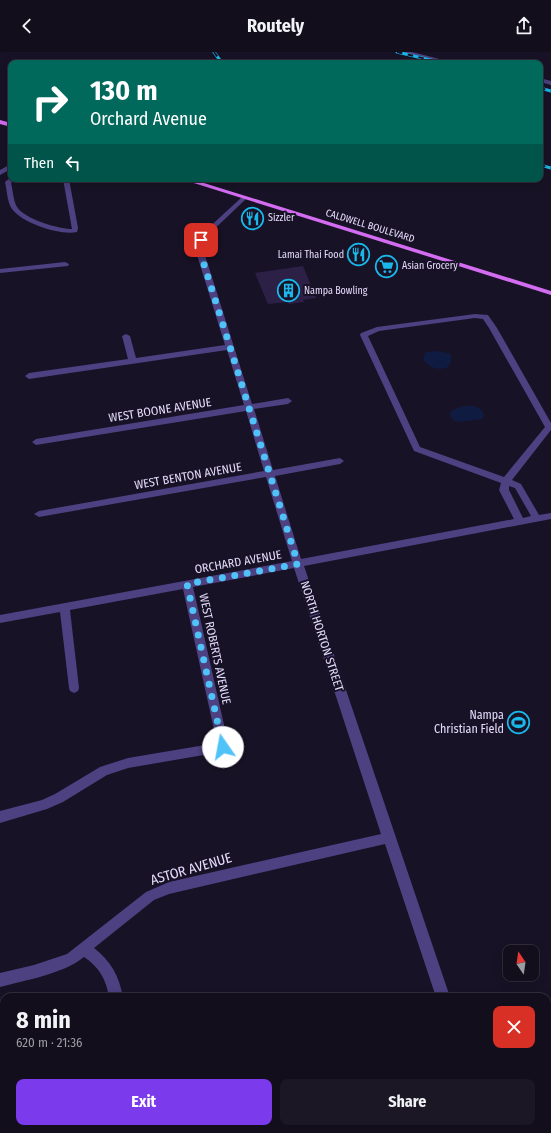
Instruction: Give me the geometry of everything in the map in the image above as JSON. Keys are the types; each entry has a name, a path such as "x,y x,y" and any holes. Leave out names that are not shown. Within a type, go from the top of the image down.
{"main road":[{"name":"CALDWELL BOULEVARD","path":"193,182 551,293"}],"street":[{"path":"405,52 439,60"},
{"path":"8,182 14,208 19,212 54,229 69,232 75,231 75,228 67,182"},
{"name":"NORTH HORTON STREET","path":"244,198 206,233 200,245 203,261 298,564 388,838 442,993"},
{"path":"0,271 65,264"},
{"path":"520,522 504,490 506,481 549,427 495,331 485,317 475,316 377,329 364,334 417,449 506,481 518,486 537,519"},
{"path":"126,336 133,361"},
{"path":"30,376 230,347"},
{"name":"WEST BOONE AVENUE","path":"36,442 288,401"},
{"name":"WEST BENTON AVENUE","path":"40,514 340,461"},
{"name":"ORCHARD AVENUE","path":"0,620 551,516"},
{"name":"WEST ROBERTS AVENUE","path":"0,817 43,805 59,798 104,771 128,764 223,747 187,584"},
{"path":"66,607 74,688"},
{"name":"ASTOR AVENUE","path":"0,980 71,960 132,909 150,896 169,888 388,838"},
{"path":"84,949 99,959 108,970 115,993"}],"water":[{"path":"439,351 451,354 451,361 448,367 437,369 428,365 423,359 426,352"},
{"path":"463,406 475,406 482,410 484,416 482,419 459,422 454,421 450,415 451,411"}],"building":[{"name":"Nampa Bowling","path":"303,266 316,298 303,300 304,302 289,304 288,302 268,304 255,273"}],"railway":[{"path":"214,52 220,60"},
{"path":"397,52 430,60"},
{"path":"543,89 551,91"},
{"path":"543,166 551,168"}],"place":[{"name":"Sizzler","path":"252,218"},
{"name":"Lamai Thai Food","path":"359,255"},
{"name":"Asian Grocery","path":"387,266"},
{"name":"Nampa Bowling","path":"288,291"},
{"name":"Nampa Christian Field","path":"519,722"}],"route":[{"path":"201,240 200,247 203,261 298,564 187,584 223,747"}]}
